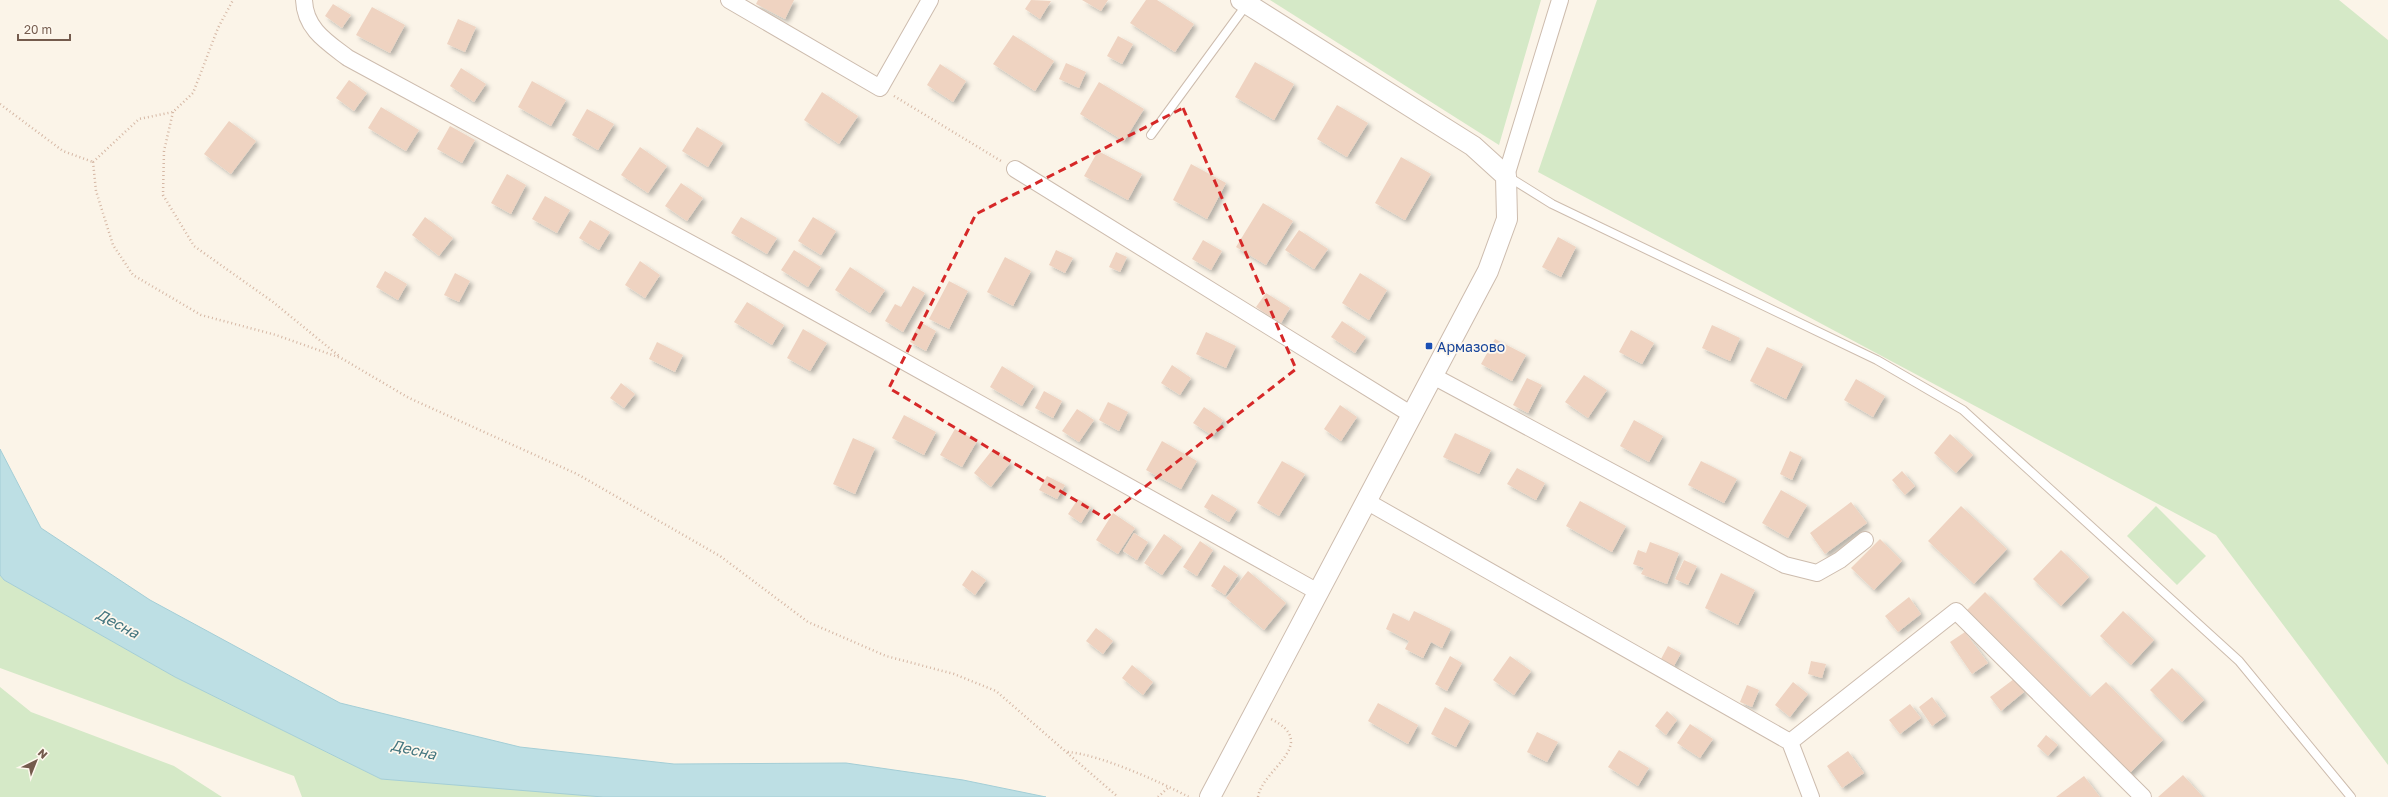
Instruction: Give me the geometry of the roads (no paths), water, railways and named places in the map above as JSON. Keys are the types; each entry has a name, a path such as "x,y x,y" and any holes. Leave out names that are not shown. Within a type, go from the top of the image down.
{"street":[{"path":"304,0 305,13 318,35 348,58 738,269 1318,592"},
{"path":"729,0 880,88 930,0"},
{"path":"1210,797 1488,270 1507,219 1506,176 1560,0"},
{"path":"1244,2 1473,146 1506,176"},
{"path":"1015,169 1412,415"},
{"path":"1432,376 1785,565 1817,573 1840,560 1865,540"},
{"path":"1366,502 1790,742 1811,797"},
{"path":"1790,742 1956,611 2144,797"}],"lane":[{"path":"1151,135 1244,2"},
{"path":"1506,176 1552,204 1877,360 1963,410 2239,661 2350,797"}],"water":[{"name":"Десна","path":"0,449 41,528 150,600 340,703 520,747 674,764 846,763 963,780 1046,797 603,797 381,779 175,677 4,580 0,575"}],"place":[{"name":"Армазово","path":"1429,346"}]}
